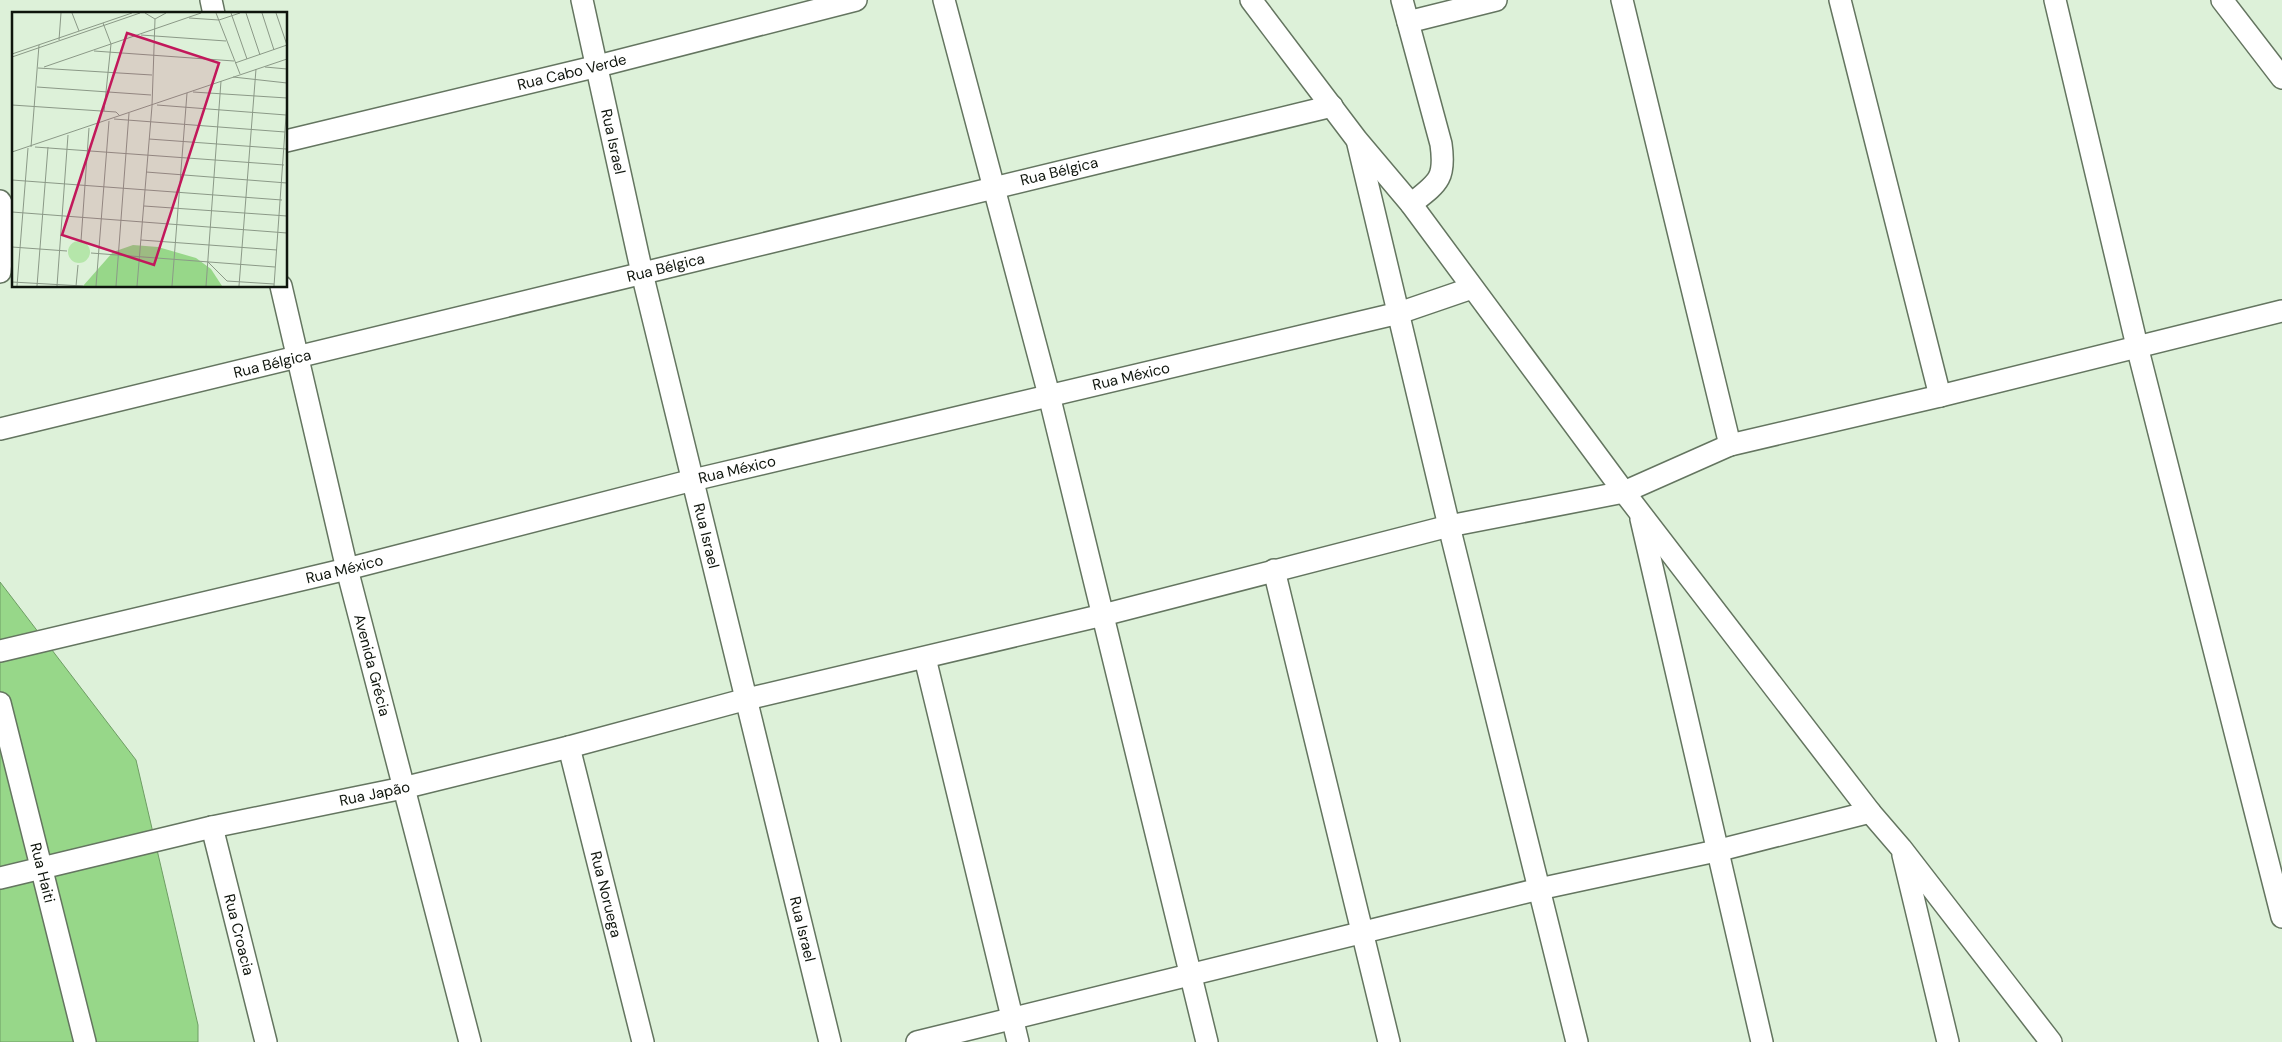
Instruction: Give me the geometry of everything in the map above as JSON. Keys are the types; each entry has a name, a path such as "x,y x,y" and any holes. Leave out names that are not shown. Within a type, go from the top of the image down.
{"street":[{"name":"Rua Israel","path":"582,0 642,273 830,1042"},
{"name":"Rua Cabo Verde","path":"288,141 598,66 856,0"},
{"path":"944,0 1049,394 1207,1042"},
{"path":"1251,0 1357,140 1411,204 1624,492 1870,812 1901,848 2051,1042"},
{"path":"1402,0 1441,144 1444,164 1439,179 1411,204"},
{"path":"1408,22 1496,0"},
{"path":"1622,0 1730,445"},
{"path":"1840,0 1940,396"},
{"path":"2055,0 2137,346 2282,917"},
{"path":"2222,0 2282,78"},
{"name":"Rua Bélgica","path":"0,429 299,358 994,186 1332,106"},
{"path":"1357,140 1449,526 1577,1042"},
{"path":"0,272 6,207"},
{"name":"Avenida Grécia","path":"282,288 347,569 470,1042"},
{"name":"Rua México","path":"0,651 347,569 693,480 1049,394 1399,313 1472,288"},
{"name":"Rua Japão","path":"0,878 212,828 403,788 570,747 747,699 1103,615 1449,526 1624,492 1730,445 1940,396 2137,346 2282,312"},
{"path":"1639,511 1716,851 1762,1042"},
{"path":"1274,570 1389,1042"},
{"path":"925,658 1018,1042"},
{"name":"Rua Haiti","path":"0,703 85,1042"},
{"name":"Rua Noruega","path":"570,747 643,1042"},
{"path":"917,1042 1539,890 1716,851 1870,812"},
{"name":"Rua Croacia","path":"212,828 266,1042"},
{"path":"1901,848 1948,1042"}],"shaded area":[{"path":"0,582 136,760 198,1025 198,1042 0,1042"}]}
